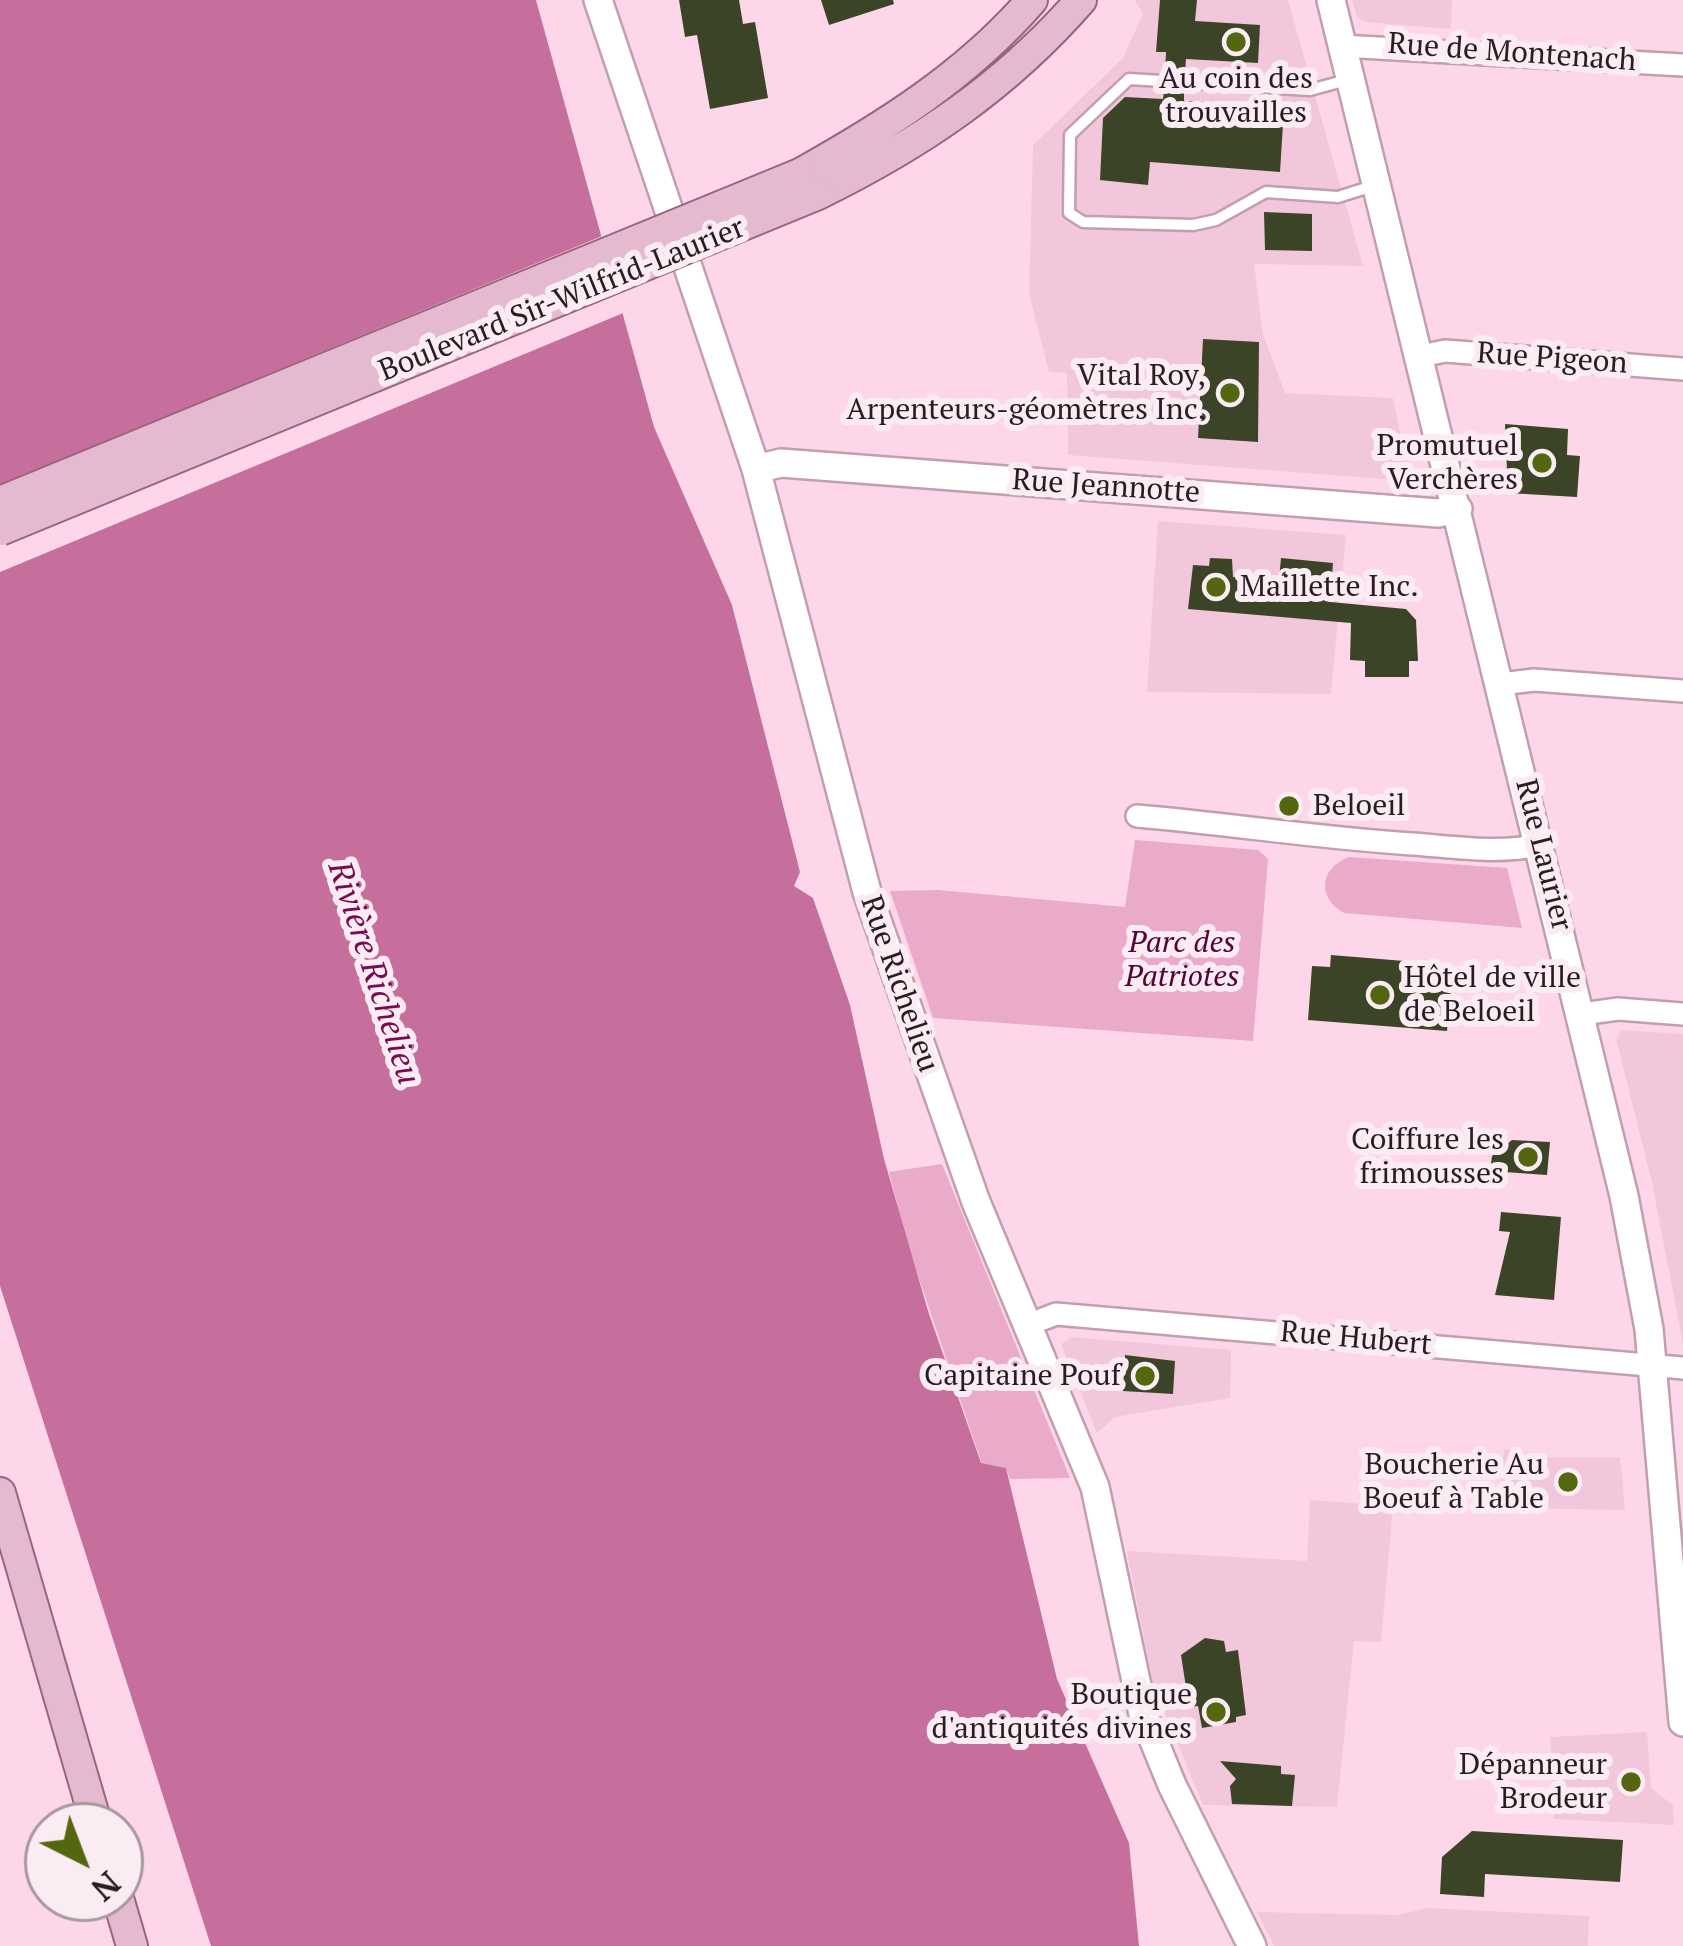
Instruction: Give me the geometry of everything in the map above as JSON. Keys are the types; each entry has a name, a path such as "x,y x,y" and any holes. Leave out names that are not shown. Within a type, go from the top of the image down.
{"main road":[{"name":"Boulevard Sir-Wilfrid-Laurier","path":"0,502 809,184 969,63 1032,0"},
{"name":"Boulevard Sir-Wilfrid-Laurier","path":"0,530 809,184 961,113 1048,37 1081,0"},
{"path":"0,1493 90,1802"}],"street":[{"name":"Rue Richelieu","path":"598,0 756,469 867,892 969,1184 1095,1487 1143,1714 1172,1785 1252,1946"},
{"name":"Rue Laurier","path":"1331,0 1624,1196 1652,1366 1683,1722"},
{"name":"Rue de Montenach","path":"1342,46 1683,65"},
{"name":"Rue Pigeon","path":"1421,356 1445,351 1683,369"},
{"name":"Rue Jeannotte","path":"756,469 781,463 1438,513 1458,508"},
{"path":"1502,684 1534,680 1683,691"},
{"path":"1137,816 1262,826 1303,836 1499,851 1540,844"},
{"path":"1582,1014 1618,1009 1683,1014"},
{"name":"Rue Hubert","path":"1030,1324 1056,1314 1683,1369"}],"lane":[{"path":"1350,79 1310,90 1129,79 1070,135 1069,213 1083,222 1193,225 1216,220 1266,192 1338,197 1377,184"}],"shaded area":[{"path":"1135,0 1288,0 1363,266 1254,264 1263,334 1285,393 1393,398 1410,481 1068,455 1067,373 1049,372 1029,293 1033,145 1123,58 1143,14"},
{"path":"1352,0 1452,0 1451,29 1366,22 1357,17"},
{"path":"1158,521 1346,535 1331,694 1147,692"},
{"path":"1621,1030 1683,1034 1683,1344 1652,1183 1616,1039"},
{"path":"1071,1337 1231,1350 1230,1398 1115,1417 1097,1433 1061,1344"},
{"path":"1504,1449 1550,1457 1620,1457 1625,1510 1500,1508"},
{"path":"1310,1500 1393,1506 1381,1642 1354,1641 1337,1807 1203,1805 1153,1684 1127,1551 1307,1561"},
{"path":"1647,1732 1651,1788 1673,1805 1674,1825 1554,1819 1550,1737"},
{"path":"1427,1908 1589,1916 1588,1946 1274,1946 1257,1912 1398,1915"}],"green space":[{"name":"Parc des Patriotes","path":"1135,840 1258,850 1268,859 1253,1041 933,1018 890,891 938,890 1125,907"},
{"path":"1349,857 1507,868 1522,928 1344,913 1329,899 1325,883 1332,868"},
{"path":"942,1164 1070,1478 1010,1479 1006,1468 982,1464 909,1249 889,1172"}],"water":[{"name":"Rivière Richelieu","path":"0,0 536,0 654,427 732,605 800,872 794,886 813,898 850,1005 884,1159 928,1311 981,1463 1006,1468 1057,1679 1129,1843 1139,1946 211,1946 0,1286"}],"pier":[{"path":"607,234 628,311 0,572 0,485"}],"building":[{"path":"679,0 739,0 743,24 755,22 768,98 710,109 697,35 685,37"},
{"path":"821,0 893,0 894,4 829,25"},
{"path":"1160,0 1197,0 1195,21 1260,25 1258,63 1186,59 1185,73 1165,71 1166,52 1156,52"},
{"path":"1164,91 1184,92 1184,101 1284,108 1280,172 1150,162 1148,185 1100,180 1103,118 1125,97 1163,99"},
{"path":"1264,212 1312,214 1312,251 1265,250"},
{"path":"1203,339 1259,342 1258,442 1198,438"},
{"path":"1505,424 1568,429 1567,455 1580,456 1577,497 1508,493"},
{"path":"1210,558 1232,559 1233,577 1279,579 1281,558 1333,563 1330,602 1406,609 1416,620 1418,661 1409,661 1409,677 1365,677 1365,661 1350,660 1351,623 1188,609 1193,565 1209,566"},
{"name":"Hôtel de ville de Beloeil","path":"1331,955 1453,965 1447,1031 1308,1020 1312,966 1330,967"},
{"path":"1512,1140 1550,1142 1547,1175 1490,1171 1492,1156"},
{"path":"1501,1212 1561,1217 1554,1300 1495,1295 1510,1232 1499,1231"},
{"path":"1125,1355 1175,1361 1173,1394 1123,1391"},
{"path":"1205,1638 1224,1641 1226,1652 1238,1650 1246,1715 1236,1717 1236,1722 1202,1728 1198,1706 1189,1707 1181,1655"},
{"path":"1220,1761 1281,1766 1281,1774 1295,1775 1292,1806 1232,1804 1230,1786 1236,1779"},
{"path":"1472,1831 1623,1840 1620,1882 1485,1874 1484,1897 1440,1894 1442,1857"}],"place":[{"name":"Au coin des trouvailles","path":"1236,42"},
{"name":"Vital Roy, Arpenteurs-géomètres Inc.","path":"1230,393"},
{"name":"Promutuel Verchères","path":"1542,463"},
{"name":"Maillette Inc.","path":"1216,587"},
{"name":"Beloeil","path":"1289,806"},
{"name":"Hôtel de ville de Beloeil","path":"1380,995"},
{"name":"Coiffure les frimousses","path":"1528,1157"},
{"name":"Capitaine Pouf","path":"1145,1376"},
{"name":"Boucherie Au Boeuf à Table","path":"1568,1482"},
{"name":"Boutique d'antiquités divines","path":"1216,1712"},
{"name":"Dépanneur Brodeur","path":"1631,1782"}]}
